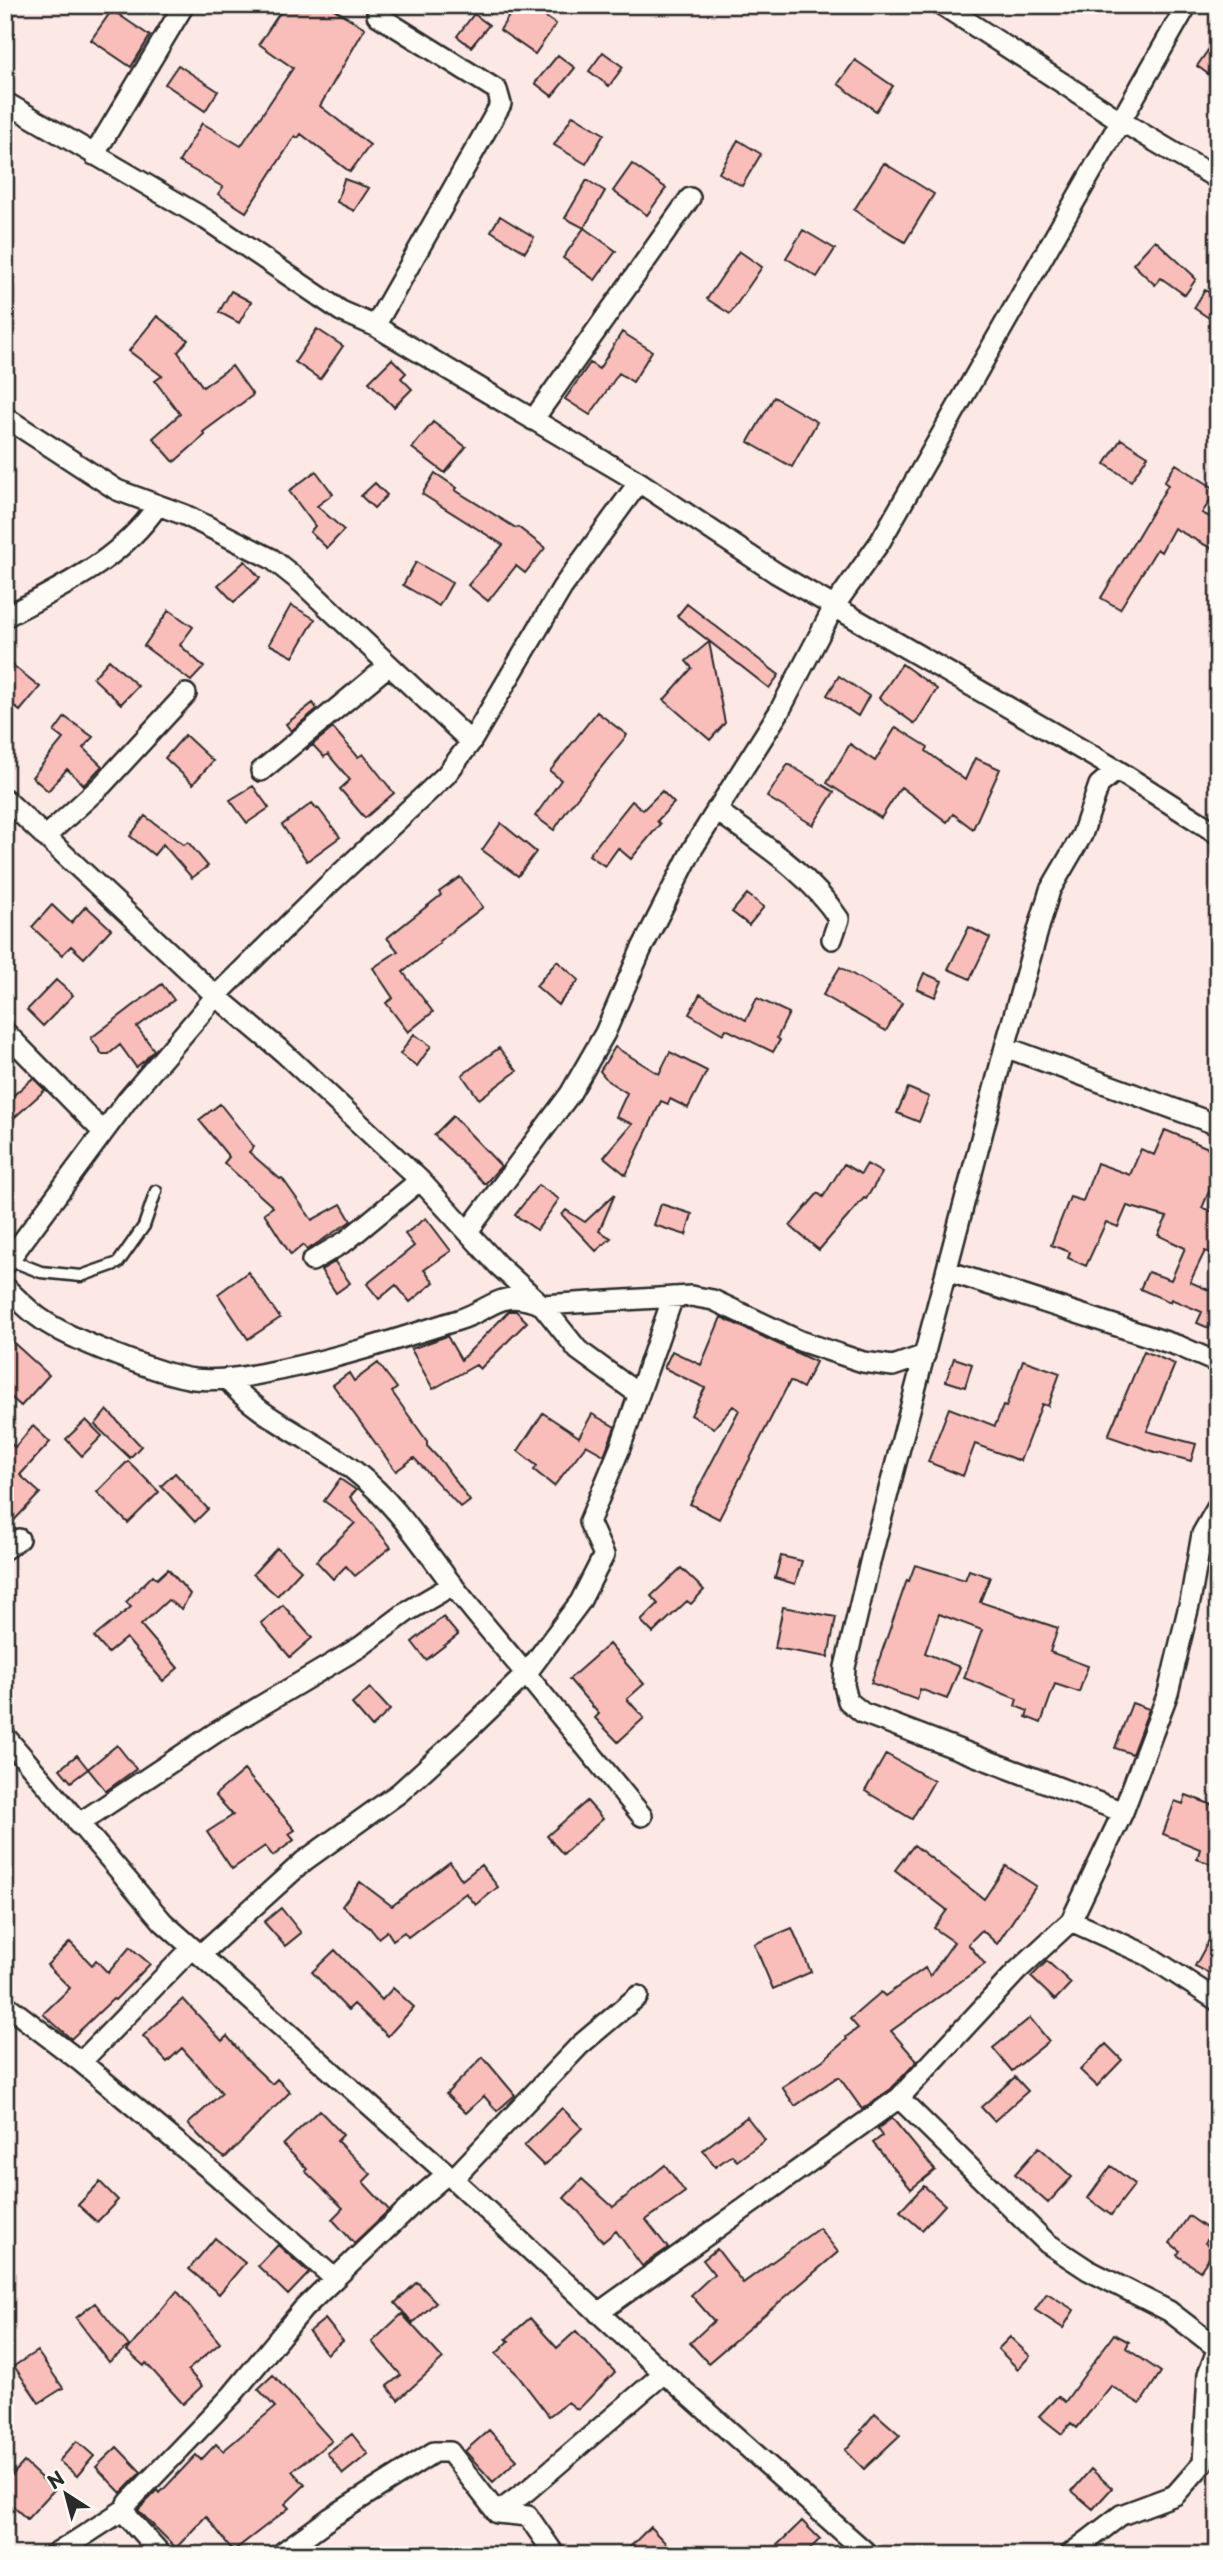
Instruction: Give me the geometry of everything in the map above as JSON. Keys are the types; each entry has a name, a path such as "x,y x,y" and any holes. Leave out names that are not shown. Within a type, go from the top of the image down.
{"street":[{"path":"94,155 184,5"},
{"path":"942,5 1121,121 1218,179"},
{"path":"467,1231 570,1094 605,1032 667,895 716,810 779,712 835,605 880,542 1186,5"},
{"path":"375,326 501,104 497,90 377,15"},
{"path":"5,102 207,220 341,311 375,326 639,482 776,573 1117,770 1218,834"},
{"path":"533,419 690,198"},
{"path":"5,417 117,490 185,515 272,559 302,583 471,742"},
{"path":"7,1262 128,1099 216,996 327,886 446,775 471,742 562,588 639,482"},
{"path":"5,617 67,586 99,566 124,546 146,523 158,505"},
{"path":"261,771 388,666"},
{"path":"45,837 102,785 186,694"},
{"path":"1088,754 1099,785"},
{"path":"1117,770 1099,785 1082,835 1050,890 1005,1047 870,1558 845,1667 844,1685 848,1701 863,1713 1123,1812"},
{"path":"5,799 216,996 284,1053 420,1180 498,1265 542,1305 579,1350 637,1393"},
{"path":"716,810 791,864 826,898 839,919 832,939"},
{"path":"5,1032 103,1132"},
{"path":"1005,1047 1218,1125"},
{"path":"313,1261 346,1241 420,1180"},
{"path":"493,1303 499,1286 498,1265"},
{"path":"947,1271 1179,1346 1218,1363"},
{"path":"5,1287 42,1320 117,1354 174,1375 195,1379 227,1379 328,1360 467,1318 493,1303 518,1297 542,1305 691,1296 713,1300 800,1341 863,1363 893,1366 925,1355"},
{"path":"81,2062 196,1952 304,1861 399,1793 526,1674 580,1602 604,1555 589,1522 620,1448 637,1393 673,1297"},
{"path":"893,1366 916,1387"},
{"path":"227,1379 237,1392 251,1403 314,1442 357,1473 389,1502 453,1585 642,1816"},
{"path":"598,2313 899,2098 1017,1971 1071,1921 1123,1812 1168,1693 1191,1597 1202,1534 1218,1506"},
{"path":"78,1824 215,1733 360,1647 408,1611 453,1585"},
{"path":"5,1735 163,1922 869,2555"},
{"path":"1071,1921 1147,1955 1218,2001"},
{"path":"54,2555 125,2509 137,2493 232,2395 303,2309 334,2278 450,2177 580,2045 638,1996"},
{"path":"5,2004 81,2062 226,2182 334,2278"},
{"path":"899,2098 1047,2243 1088,2270 1169,2311 1217,2348 1208,2374 1203,2463 1175,2495 1121,2515 1069,2555"},
{"path":"497,2513 528,2490 664,2373"},
{"path":"279,2555 330,2518 433,2452 450,2452 497,2513 528,2516 555,2555"},
{"path":"125,2509 128,2517 162,2555"}],"lane":[{"path":"7,1262 41,1272 81,1276 118,1262 144,1226 156,1191"}],"building":[{"path":"285,5 327,5 365,28 320,106 370,145 350,172 301,134 298,138 295,136 246,212 218,194 223,187 179,162 202,123 241,146 293,68 259,44"},
{"path":"516,5 551,5 544,16 556,24 535,54 500,30"},
{"path":"112,10 150,36 131,67 91,40"},
{"path":"474,14 489,25 471,47 457,36"},
{"path":"1218,36 1218,81 1197,66"},
{"path":"603,52 623,67 609,86 589,71"},
{"path":"558,55 575,68 552,96 535,83"},
{"path":"855,60 893,86 876,111 838,84"},
{"path":"178,65 218,91 205,111 165,84"},
{"path":"573,115 604,134 586,164 554,145"},
{"path":"738,140 761,154 742,186 719,173"},
{"path":"884,163 934,194 905,242 854,210"},
{"path":"632,164 666,188 647,215 613,191"},
{"path":"344,179 369,188 354,211 337,202"},
{"path":"587,180 605,191 584,228 565,218"},
{"path":"500,216 534,237 525,252 491,231"},
{"path":"584,228 616,251 595,280 563,258"},
{"path":"803,230 835,249 817,277 786,258"},
{"path":"1155,240 1196,279 1185,295 1161,278 1155,285 1133,264"},
{"path":"739,251 762,267 730,314 707,299"},
{"path":"1205,290 1218,298 1218,324 1194,308"},
{"path":"231,291 251,302 239,323 219,312"},
{"path":"157,316 188,340 178,352 203,387 232,366 253,395 203,432 205,435 174,462 153,438 180,414 155,381 162,376 129,351"},
{"path":"317,329 343,346 320,379 295,362"},
{"path":"622,332 652,351 633,382 619,373 590,415 565,399 590,363 599,369"},
{"path":"392,359 406,373 401,378 412,389 394,407 369,382"},
{"path":"774,397 817,422 792,467 748,442"},
{"path":"433,422 466,447 445,473 412,448"},
{"path":"1121,439 1148,456 1131,481 1105,464"},
{"path":"1176,464 1217,490 1202,513 1218,521 1218,552 1174,528 1161,552 1157,549 1120,609 1101,598 1168,485 1164,482"},
{"path":"316,471 333,494 317,506 344,530 327,548 310,532 315,526 289,491"},
{"path":"435,473 457,488 455,490 518,527 545,548 525,573 516,566 488,601 468,585 503,545 422,494"},
{"path":"375,483 387,495 374,508 361,496"},
{"path":"245,561 260,578 234,602 218,585"},
{"path":"416,562 452,583 439,606 403,585"},
{"path":"687,604 779,675 769,688 677,616"},
{"path":"291,605 315,619 293,657 269,644"},
{"path":"169,610 193,627 180,645 204,667 191,681 144,646"},
{"path":"709,642 725,723 710,740 664,700 692,668 686,661"},
{"path":"5,659 40,687 20,711 5,699"},
{"path":"109,660 138,686 121,704 93,678"},
{"path":"902,664 937,689 915,724 879,698"},
{"path":"839,676 869,696 858,716 827,695"},
{"path":"313,703 317,709 291,731 286,724"},
{"path":"597,712 627,735 554,830 535,816 561,780 550,771"},
{"path":"65,717 93,737 83,748 102,766 84,785 67,769 48,791 32,777 63,739 54,732"},
{"path":"896,727 928,747 926,751 965,780 975,758 1000,769 973,829 953,814 947,822 901,787 881,818 827,783 850,744 875,761"},
{"path":"333,728 358,757 363,754 394,793 365,818 340,789 350,780 328,754 324,757 313,745 306,750"},
{"path":"185,735 213,761 193,784 165,758"},
{"path":"788,764 834,792 813,825 767,797"},
{"path":"253,786 269,808 247,823 230,800"},
{"path":"662,791 674,803 657,821 660,824 631,859 618,848 605,866 589,855 632,801 643,810"},
{"path":"312,803 340,837 307,861 282,825"},
{"path":"145,816 184,845 188,842 208,866 192,878 163,844 154,855 130,836"},
{"path":"501,823 536,852 518,876 482,850"},
{"path":"460,877 483,907 403,972 433,1012 408,1032 386,1003 393,998 373,968 398,951 387,938"},
{"path":"747,894 764,907 749,925 732,912"},
{"path":"52,905 71,923 86,906 111,929 84,958 71,946 62,955 32,927"},
{"path":"969,927 990,938 970,979 948,969"},
{"path":"557,961 579,980 558,1005 536,986"},
{"path":"840,967 902,1003 886,1031 823,995"},
{"path":"924,973 942,981 935,997 917,989"},
{"path":"56,980 73,995 43,1026 27,1010"},
{"path":"162,984 174,1000 137,1027 154,1050 136,1067 120,1045 109,1054 102,1054 91,1038"},
{"path":"700,994 746,1020 757,998 789,1013 773,1052 726,1029 723,1034 689,1014"},
{"path":"414,1034 431,1046 417,1066 400,1054"},
{"path":"615,1047 659,1074 670,1052 707,1071 688,1108 670,1099 668,1104 661,1101 626,1175 604,1157 632,1124 616,1117 627,1093 608,1081 600,1071"},
{"path":"499,1048 517,1071 479,1099 462,1075"},
{"path":"33,1078 45,1090 5,1126 5,1103"},
{"path":"908,1088 929,1097 919,1122 897,1113"},
{"path":"220,1104 254,1147 249,1152 282,1178 312,1220 341,1204 351,1221 307,1250 303,1245 291,1255 264,1213 273,1207 224,1163 229,1157 199,1120"},
{"path":"453,1116 501,1166 485,1184 434,1135"},
{"path":"1165,1130 1218,1152 1218,1170 1202,1208 1218,1213 1213,1229 1218,1231 1218,1256 1205,1251 1190,1282 1211,1291 1218,1275 1218,1332 1197,1323 1202,1312 1140,1289 1148,1272 1171,1280 1185,1248 1158,1235 1167,1217 1127,1206 1118,1227 1106,1222 1086,1266 1068,1258 1070,1252 1051,1245 1070,1197 1083,1201 1097,1163 1130,1175 1141,1149 1154,1155"},
{"path":"844,1164 861,1174 867,1164 882,1173 866,1199 864,1198 819,1250 790,1226 818,1193 823,1197"},
{"path":"538,1185 559,1199 537,1230 515,1215"},
{"path":"615,1194 599,1231 611,1238 596,1251 562,1215 566,1210 585,1222"},
{"path":"661,1204 692,1214 686,1235 654,1225"},
{"path":"426,1218 451,1251 424,1270 434,1282 410,1302 396,1285 379,1299 367,1284 414,1246 405,1234"},
{"path":"335,1262 350,1283 336,1293 321,1270"},
{"path":"248,1272 280,1318 248,1339 218,1294"},
{"path":"509,1311 516,1311 527,1322 480,1369 476,1365 433,1389 411,1349 447,1336 461,1360"},
{"path":"721,1317 816,1362 803,1388 790,1381 719,1519 690,1504 739,1410 733,1406 714,1428 691,1415 705,1388 664,1368 672,1351 701,1365"},
{"path":"5,1335 49,1375 21,1406 5,1392"},
{"path":"1144,1351 1175,1364 1147,1431 1196,1444 1191,1461 1108,1436"},
{"path":"954,1358 972,1364 965,1387 946,1381"},
{"path":"1023,1360 1060,1373 1048,1406 1042,1404 1020,1461 975,1444 963,1476 928,1462 949,1408 995,1426 1003,1406 1006,1407"},
{"path":"378,1363 397,1388 392,1392 427,1441 427,1446 470,1501 461,1508 414,1458 396,1471 333,1385 349,1373 354,1381"},
{"path":"107,1410 141,1446 130,1458 95,1425"},
{"path":"543,1413 579,1437 592,1414 615,1427 604,1455 586,1445 554,1486 534,1470 537,1466 518,1451"},
{"path":"86,1420 102,1436 82,1456 66,1439"},
{"path":"33,1426 50,1442 20,1475 40,1493 5,1530 5,1439 15,1447"},
{"path":"128,1461 159,1492 128,1523 97,1492"},
{"path":"175,1473 208,1509 195,1522 161,1486"},
{"path":"340,1479 356,1490 350,1497 391,1547 355,1576 346,1566 333,1579 316,1561 355,1523 324,1501"},
{"path":"277,1548 301,1570 277,1596 253,1574"},
{"path":"781,1556 802,1561 795,1584 775,1578"},
{"path":"915,1565 965,1580 969,1570 990,1577 980,1602 1058,1628 1050,1652 1088,1666 1079,1692 1055,1684 1041,1723 1026,1717 1028,1711 1015,1706 1017,1699 964,1678 982,1630 939,1614 925,1653 960,1667 947,1699 920,1689 917,1700 871,1683 907,1580 909,1581"},
{"path":"681,1568 704,1590 691,1604 687,1601 653,1633 641,1621 658,1604 651,1596"},
{"path":"168,1569 190,1594 182,1609 168,1600 141,1625 178,1668 163,1681 126,1638 108,1653 94,1637 131,1607 126,1602 153,1575 157,1579"},
{"path":"283,1605 312,1638 290,1657 261,1623"},
{"path":"783,1607 836,1617 828,1657 775,1648"},
{"path":"443,1617 458,1635 426,1660 412,1642"},
{"path":"609,1644 644,1684 627,1699 644,1718 618,1742 595,1718 599,1714 569,1679"},
{"path":"370,1688 390,1710 372,1727 352,1704"},
{"path":"1132,1703 1149,1709 1132,1754 1115,1748"},
{"path":"117,1745 136,1769 106,1791 88,1769"},
{"path":"886,1754 934,1781 912,1819 865,1791"},
{"path":"77,1755 88,1769 71,1782 60,1769"},
{"path":"244,1770 295,1830 289,1834 294,1840 273,1856 265,1846 232,1869 207,1832 233,1815 215,1795"},
{"path":"1186,1795 1218,1807 1218,1822 1210,1842 1218,1845 1218,1866 1197,1859 1200,1849 1163,1834 1175,1801 1183,1804"},
{"path":"587,1801 603,1819 563,1854 547,1836"},
{"path":"914,1845 984,1899 1006,1866 1036,1886 997,1944 982,1930 968,1944 985,1964 891,2031 917,2061 891,2089 862,2109 839,2077 795,2106 782,2087 823,2060 847,2039 846,2037 858,2028 850,2019 881,1992 885,1996 925,1968 930,1976 954,1942 934,1928 947,1910 895,1870"},
{"path":"450,1862 462,1880 481,1865 498,1887 476,1905 466,1893 408,1937 404,1932 393,1940 387,1931 378,1938 370,1928 342,1906 360,1882 392,1906"},
{"path":"281,1908 301,1933 285,1946 264,1922"},
{"path":"1218,1924 1218,1978 1195,1966"},
{"path":"792,1928 811,1972 773,1989 754,1944"},
{"path":"70,1942 92,1965 96,1960 108,1973 130,1947 150,1964 71,2039 43,2014 70,1988 47,1965"},
{"path":"335,1950 382,2000 393,1988 414,2007 388,2036 354,2004 348,2010 312,1972"},
{"path":"1047,1961 1071,1983 1055,2000 1031,1977"},
{"path":"183,1999 222,2041 227,2036 272,2084 277,2079 290,2092 225,2158 188,2124 222,2093 182,2048 167,2062 143,2036"},
{"path":"1030,2018 1049,2041 1012,2071 993,2048"},
{"path":"1106,2044 1122,2060 1097,2086 1080,2070"},
{"path":"483,2057 515,2095 497,2111 484,2096 466,2113 446,2094"},
{"path":"1015,2077 1028,2091 994,2121 981,2107"},
{"path":"562,2108 582,2128 544,2166 524,2146"},
{"path":"319,2110 343,2135 337,2141 371,2174 363,2182 389,2210 354,2243 332,2219 343,2208 283,2145"},
{"path":"747,2117 765,2140 737,2161 732,2155 715,2167 703,2150"},
{"path":"892,2118 935,2170 911,2189 873,2143 882,2136 877,2129"},
{"path":"1039,2147 1072,2177 1048,2203 1015,2174"},
{"path":"665,2165 685,2192 646,2220 668,2248 642,2266 616,2231 603,2242 564,2198 582,2179 613,2207"},
{"path":"1111,2166 1135,2184 1111,2215 1088,2198"},
{"path":"100,2182 118,2200 97,2222 78,2205"},
{"path":"924,2186 945,2205 922,2230 900,2211"},
{"path":"1189,2216 1212,2232 1205,2243 1215,2249 1200,2271 1177,2255 1180,2251 1170,2243"},
{"path":"819,2228 838,2252 708,2363 690,2343 714,2321 691,2295 714,2274 703,2260 717,2249 743,2283"},
{"path":"215,2238 245,2263 219,2294 189,2269"},
{"path":"278,2245 309,2273 288,2295 258,2266"},
{"path":"417,2282 436,2302 413,2323 395,2303"},
{"path":"177,2291 220,2343 188,2370 202,2386 183,2404 146,2363 144,2366 127,2351"},
{"path":"1047,2293 1074,2310 1063,2328 1035,2310"},
{"path":"95,2303 129,2346 109,2362 76,2318"},
{"path":"402,2314 443,2359 398,2400 387,2386 401,2375 372,2342"},
{"path":"530,2318 557,2348 576,2331 615,2372 578,2410 568,2402 549,2416 515,2372 496,2354 509,2341 506,2339"},
{"path":"325,2319 343,2341 327,2354 309,2332"},
{"path":"1114,2334 1129,2342 1126,2348 1161,2372 1140,2404 1111,2386 1077,2428 1071,2423 1062,2434 1039,2416 1058,2396 1065,2402"},
{"path":"1010,2337 1030,2356 1018,2369 998,2349"},
{"path":"37,2351 63,2388 39,2403 14,2366"},
{"path":"273,2375 332,2441 292,2471 305,2485 285,2504 289,2508 233,2551 206,2516 176,2548 138,2510 158,2490 160,2493 196,2455 201,2460 216,2444 223,2451 275,2407 258,2389"},
{"path":"875,2413 900,2435 864,2469 845,2450"},
{"path":"489,2430 517,2460 493,2482 465,2451"},
{"path":"352,2434 368,2454 343,2474 327,2453"},
{"path":"77,2441 94,2456 77,2476 59,2461"},
{"path":"117,2447 141,2472 121,2493 96,2467"},
{"path":"24,2462 54,2490 27,2519 5,2499 5,2483"},
{"path":"1091,2469 1112,2488 1093,2509 1072,2491"},
{"path":"802,2521 820,2539 804,2555 767,2555"},
{"path":"650,2527 677,2555 622,2555"}]}
